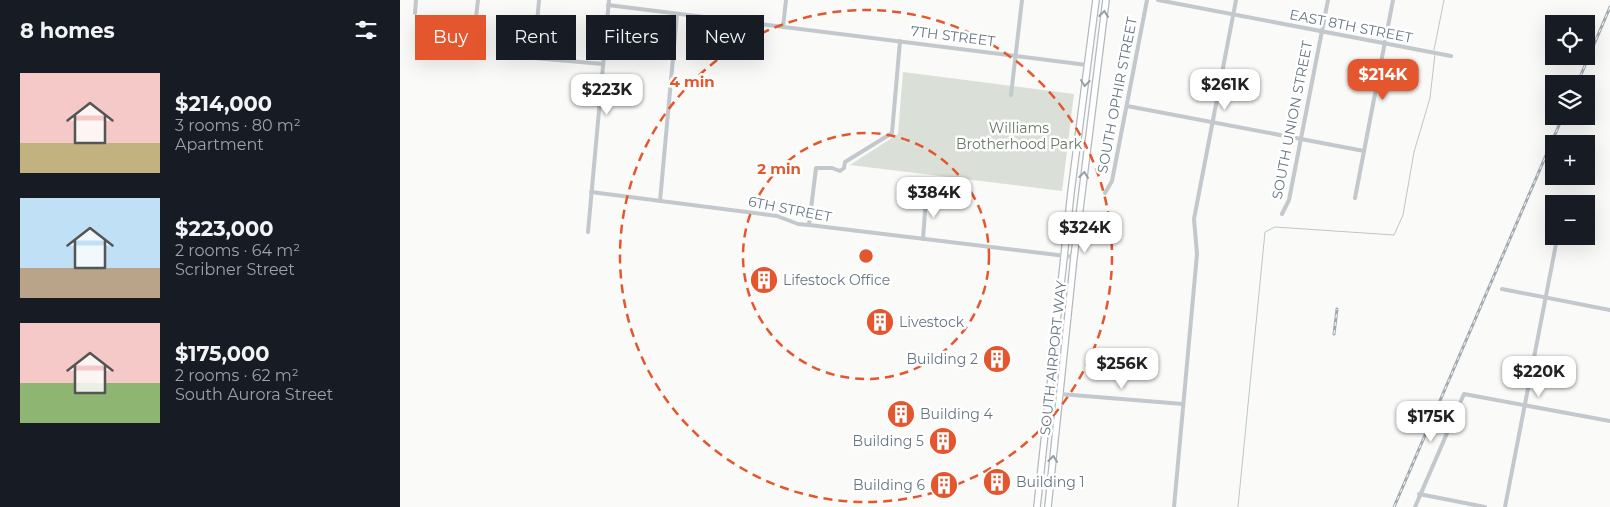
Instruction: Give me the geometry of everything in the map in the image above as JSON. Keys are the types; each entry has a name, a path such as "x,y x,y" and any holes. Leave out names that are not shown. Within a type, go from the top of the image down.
{"main road":[{"name":"SOUTH AIRPORT WAY","path":"1037,507 1064,256 1096,0"},
{"name":"SOUTH AIRPORT WAY","path":"1048,507 1074,257 1106,0"}],"street":[{"path":"415,13 416,0"},
{"path":"476,15 478,0"},
{"path":"539,0 534,58 603,64"},
{"path":"783,27 786,0"},
{"path":"1012,95 1022,0"},
{"name":"SOUTH OPHIR STREET","path":"1105,194 1112,181 1146,0"},
{"name":"EAST 8TH STREET","path":"1158,0 1451,56"},
{"path":"1174,507 1197,254 1194,219 1236,0"},
{"name":"SOUTH UNION STREET","path":"1282,214 1289,200 1328,0"},
{"path":"1355,198 1393,0"},
{"path":"588,232 608,3"},
{"name":"7TH STREET","path":"608,3 677,14 1087,65"},
{"path":"660,201 677,14"},
{"path":"809,225 816,168 832,168 840,171 844,168 845,162 892,133 900,41"},
{"path":"1127,106 1364,151"},
{"name":"6TH STREET","path":"591,192 777,216 798,224 1074,257"},
{"path":"923,239 926,198"},
{"path":"1505,507 1556,245"},
{"path":"1502,289 1610,310"},
{"path":"1060,394 1183,404"},
{"path":"1415,507 1419,494 1464,394 1610,421"},
{"path":"1419,494 1485,507"}],"green space":[{"name":"Williams Brotherhood Park","path":"903,72 1074,94 1062,191 850,165 898,134"}],"waterway":[{"path":"1434,50 1444,0"},
{"path":"1238,507 1265,232 1275,227 1394,235 1403,215 1414,152 1430,98 1435,54"}],"railway":[{"path":"1581,75 1610,7"},
{"path":"1394,507 1559,125"},
{"path":"1334,334 1337,309"}],"place":[{"name":"Lifestock Office","path":"764,280"},
{"name":"Livestock","path":"880,322"},
{"name":"Building 2","path":"997,359"},
{"name":"Building 4","path":"901,414"},
{"name":"Building 5","path":"943,441"},
{"name":"Building 1","path":"997,482"},
{"name":"Building 6","path":"944,485"}]}
